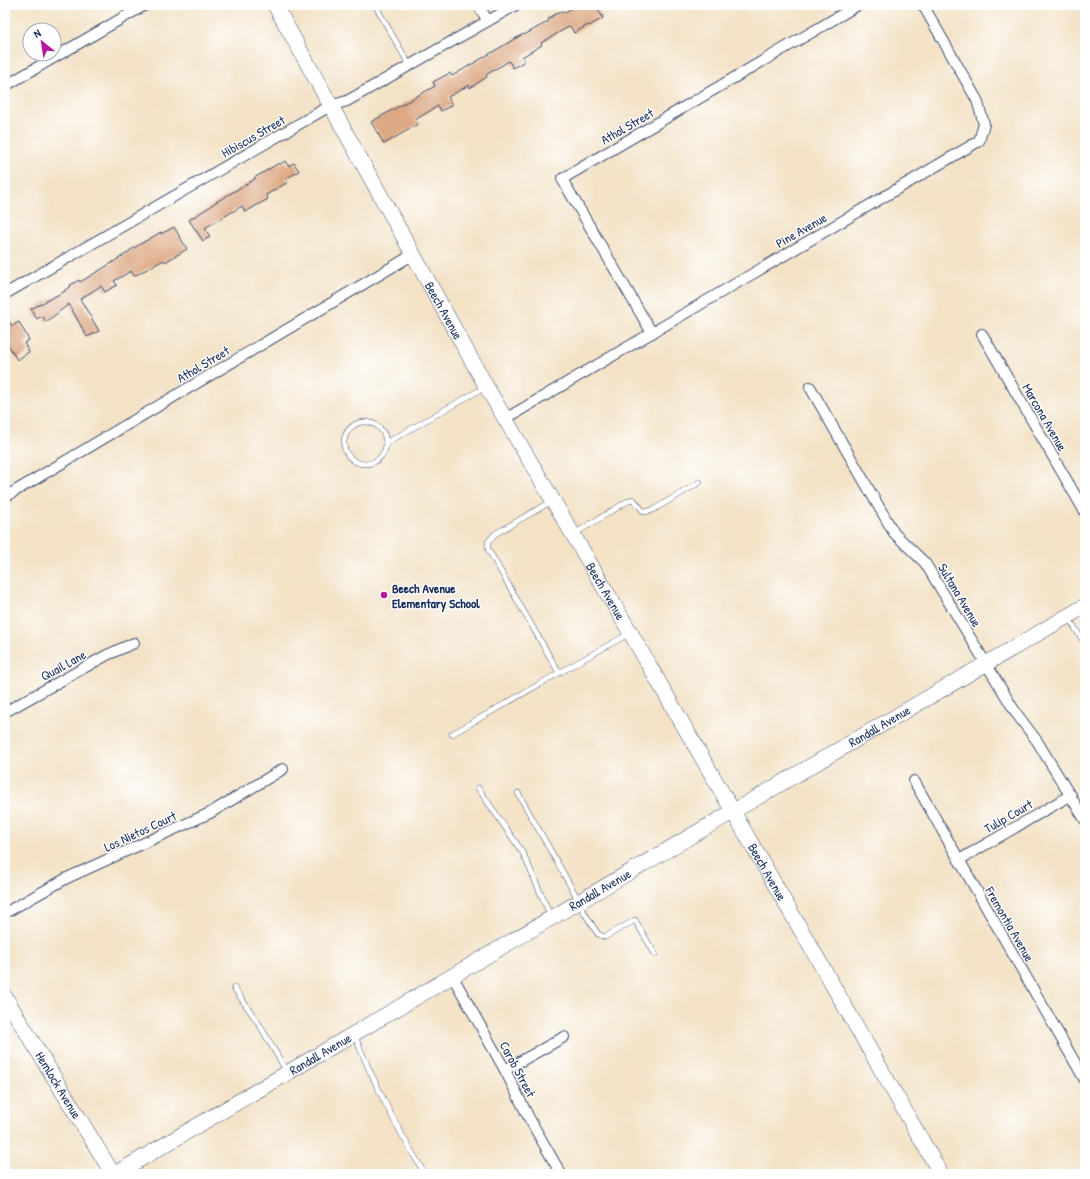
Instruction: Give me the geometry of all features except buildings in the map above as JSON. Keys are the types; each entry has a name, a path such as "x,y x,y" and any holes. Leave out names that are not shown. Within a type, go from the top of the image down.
{"main road":[{"name":"Beech Avenue","path":"275,5 486,386 630,632 941,1174"},
{"name":"Randall Avenue","path":"114,1174 453,977 732,811 1085,606"},
{"name":"Hemlock Avenue","path":"5,997 114,1174"}],"street":[{"path":"5,86 145,5"},
{"path":"478,5 488,21"},
{"name":"Hibiscus Street","path":"5,294 330,106 347,101 516,5"},
{"name":"Athol Street","path":"652,333 562,179 858,5"},
{"name":"Pine Avenue","path":"506,419 979,141 984,124 977,100 923,5"},
{"name":"Athol Street","path":"5,497 414,254"},
{"name":"Marcona Avenue","path":"982,334 1085,512"},
{"name":"Sultana Avenue","path":"810,387 894,533 925,563 1016,713 1037,741 1085,820"},
{"name":"Quail Lane","path":"5,712 107,655 134,643"},
{"name":"Los Nietos Court","path":"5,913 67,878 210,813 284,769"},
{"name":"Fremontia Avenue","path":"914,781 1085,1080"},
{"name":"Tulip Court","path":"958,860 1071,795"},
{"name":"Carob Street","path":"453,977 561,1174"},
{"path":"505,1070 564,1037"}],"lane":[{"path":"375,5 410,66"},
{"path":"386,442 486,386"},
{"path":"361,422 368,422 381,429 385,435 386,442 385,450 382,456 370,464 363,465 351,460 344,448 344,441 349,429 361,422"},
{"path":"573,535 628,501 633,499 644,512 647,512 653,510 700,482"},
{"path":"553,501 495,534 488,542 488,549 559,673"},
{"path":"1068,616 1085,644"},
{"path":"452,734 630,632"},
{"path":"478,788 523,853 552,918"},
{"path":"518,793 598,934 605,937 635,920 655,954"},
{"path":"234,988 259,1024 287,1073"},
{"path":"354,1034 375,1083 406,1142 425,1174"}],"place":[{"name":"Beech Avenue Elementary School","path":"384,595"}]}
